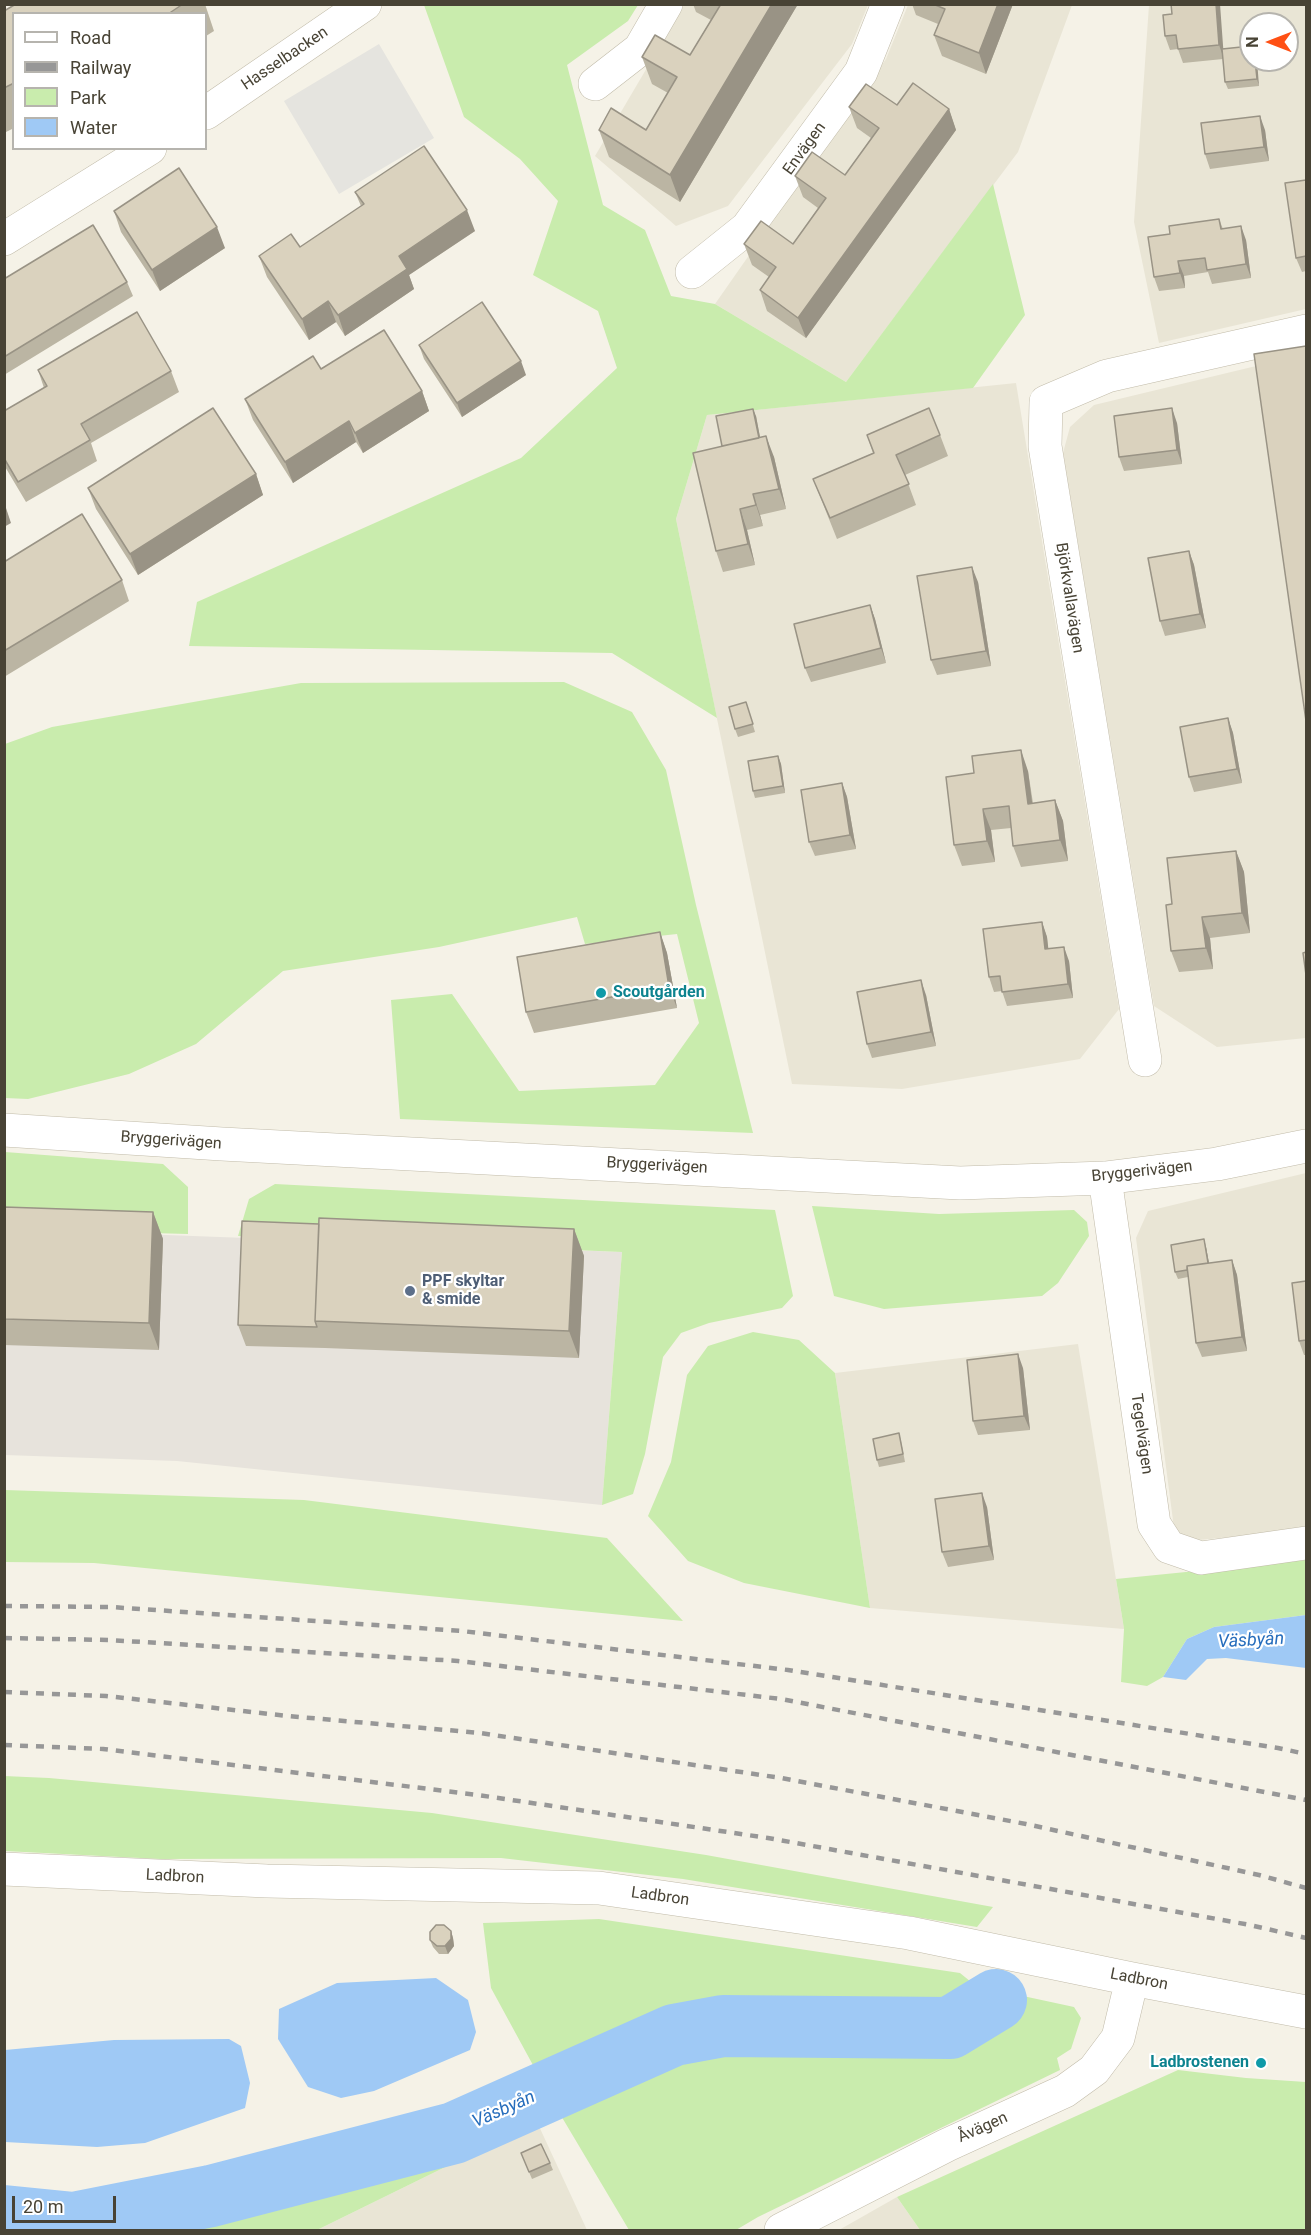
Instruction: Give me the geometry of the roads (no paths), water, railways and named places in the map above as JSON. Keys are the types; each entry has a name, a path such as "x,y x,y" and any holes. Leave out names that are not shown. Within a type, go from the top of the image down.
{"street":[{"name":"Hasselbacken","path":"207,112 365,4"},
{"path":"595,84 640,50 666,4"},
{"name":"Envägen","path":"692,272 747,228 861,72 888,4"},
{"path":"4,239 147,150"},
{"name":"Björkvallavägen","path":"1145,1060 1045,446 1046,402 1107,376 1306,332"},
{"name":"Bryggerivägen","path":"4,1130 222,1144 960,1183 1105,1178 1217,1164 1306,1146"},
{"name":"Tegelvägen","path":"1105,1178 1154,1524 1169,1547 1201,1558 1306,1544"},
{"name":"Ladbron","path":"4,1869 267,1881 599,1888 909,1933 1306,2012"},
{"name":"Åvägen","path":"781,2230 947,2145 1065,2091 1094,2070 1118,2038 1132,1979"}],"water":[{"name":"Väsbyån","path":"1306,1615 1306,1668 1226,1658 1207,1659 1186,1680 1163,1677 1187,1639 1214,1627"},
{"path":"436,1978 468,2000 476,2032 470,2050 374,2091 341,2098 308,2087 278,2039 279,2009 337,1983"},
{"path":"229,2039 241,2046 250,2083 245,2108 145,2143 97,2147 5,2142 5,2050 114,2040"}],"waterway":[{"name":"Väsbyån","path":"4,2216 74,2223 211,2196 454,2133 674,2035 723,2026 950,2028 996,2000"}],"railway":[{"path":"4,1606 111,1607 462,1631 788,1670 1306,1754"},
{"path":"4,1638 109,1640 458,1661 781,1699 1306,1800"},
{"path":"4,1692 106,1696 288,1716 480,1733 781,1778 1026,1824 1259,1875 1306,1888"},
{"path":"4,1745 103,1749 478,1795 768,1838 1250,1925 1306,1938"}],"place":[{"name":"Scoutgården","path":"601,993"},
{"name":"PPF skyltar & smide","path":"410,1291"},
{"name":"Ladbrostenen","path":"1261,2063"}]}
